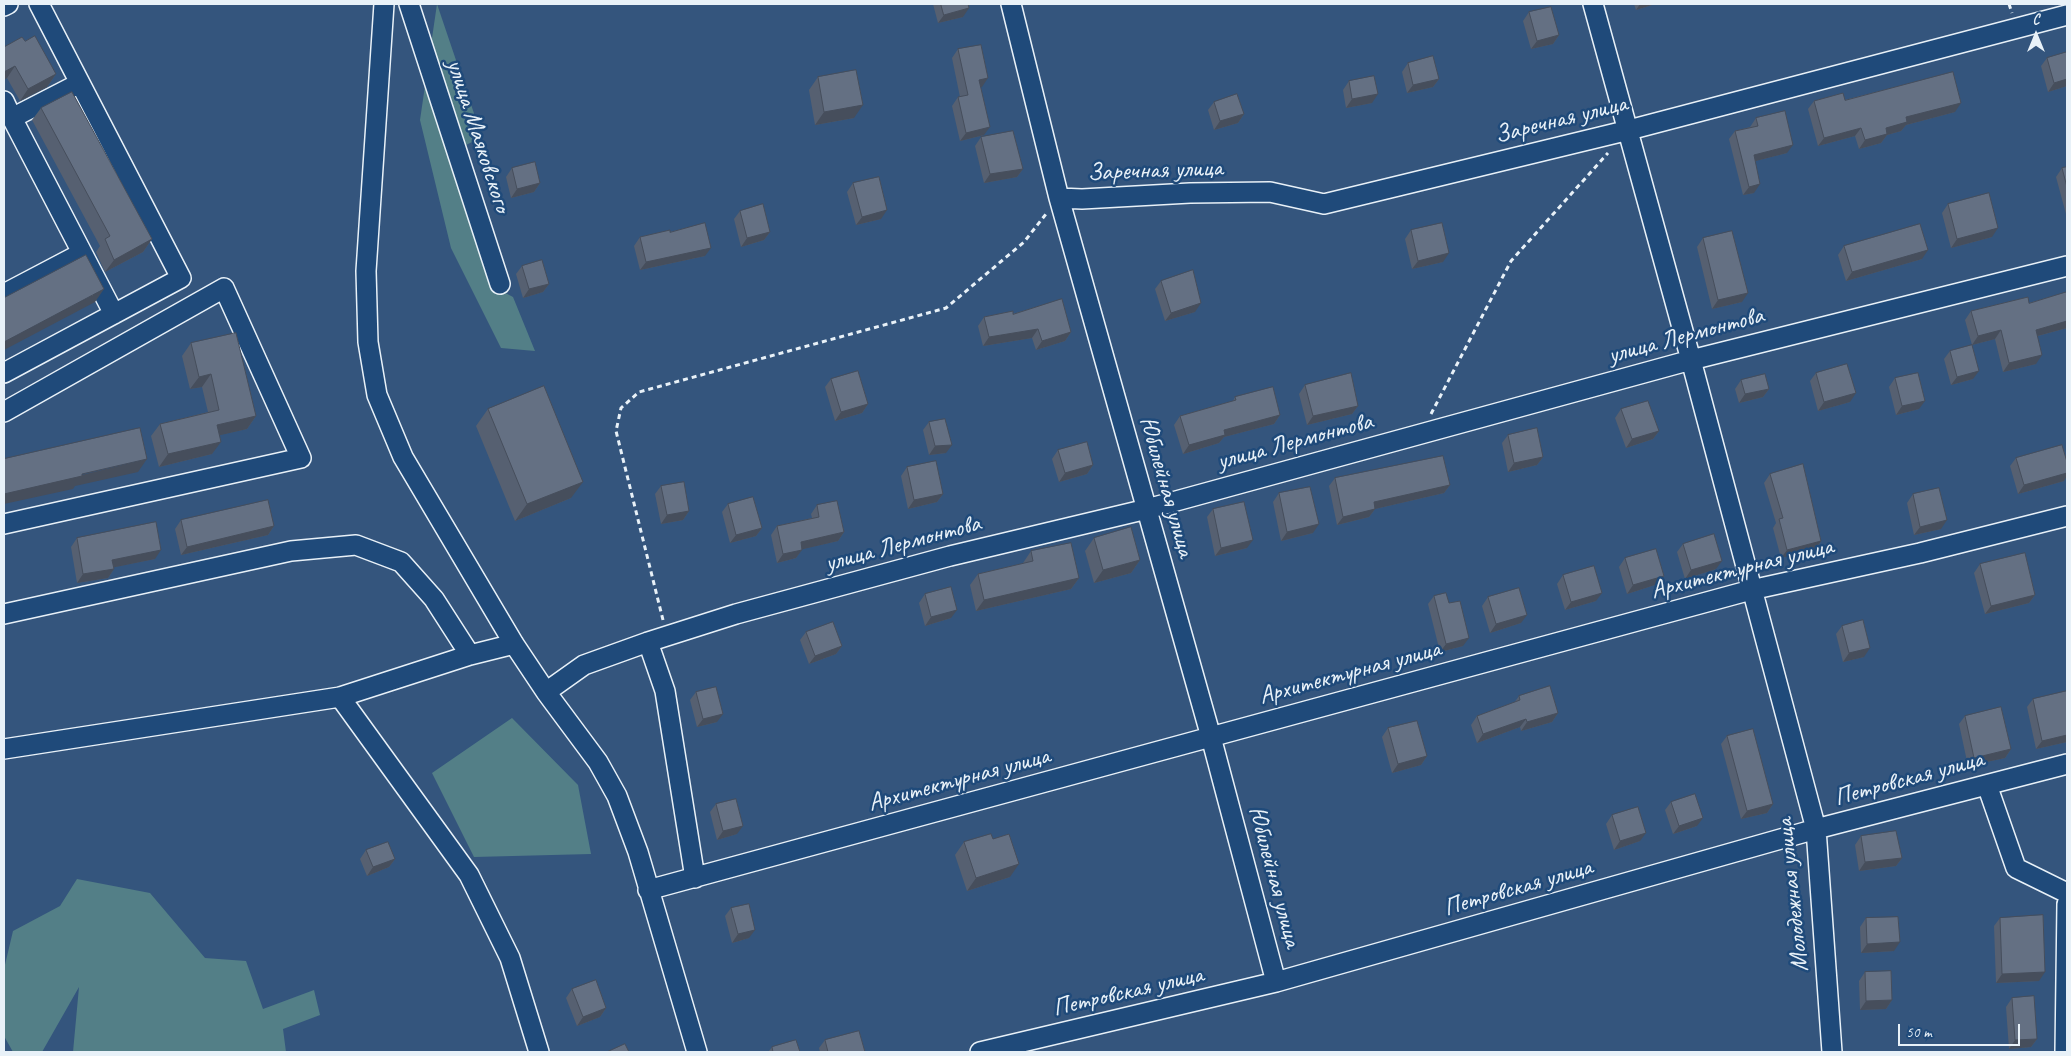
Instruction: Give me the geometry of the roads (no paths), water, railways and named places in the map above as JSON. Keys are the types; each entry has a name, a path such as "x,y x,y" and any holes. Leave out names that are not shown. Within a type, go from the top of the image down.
{"street":[{"path":"4,6 8,4"},
{"path":"4,373 181,278 39,4"},
{"path":"384,4 366,271 368,342 377,394 403,457 514,644 546,692 598,762 617,796 638,852 697,1052"},
{"name":"улица Маяковского","path":"409,4 500,284"},
{"name":"Юбилейная улица","path":"1012,4 1059,198 1211,736 1276,982"},
{"name":"Молодежная улица","path":"1593,4 1629,130 1816,830 1832,1052"},
{"name":"Заречная улица","path":"1059,198 1082,199 1190,193 1270,192 1324,204 1629,130 2067,15"},
{"path":"12,118 80,83"},
{"path":"4,101 114,314"},
{"path":"4,294 82,254"},
{"name":"улица Лермонтова","path":"546,692 584,665 736,614 950,556 1146,509 1691,360 2067,266"},
{"path":"4,412 224,288 301,458 4,524"},
{"name":"Архитектурная улица","path":"648,890 1751,590 1920,553 2067,516"},
{"path":"4,614 291,551 356,545 401,562 434,599 470,655"},
{"path":"648,642 665,691 695,878"},
{"path":"4,748 340,697 470,655 514,644"},
{"path":"340,697 469,875 510,958 540,1052"},
{"name":"Петровская улица","path":"989,1051 1276,982 1816,830 2067,764"},
{"path":"1987,785 2016,868 2067,893"},
{"path":"2065,1052 2067,904"}]}
